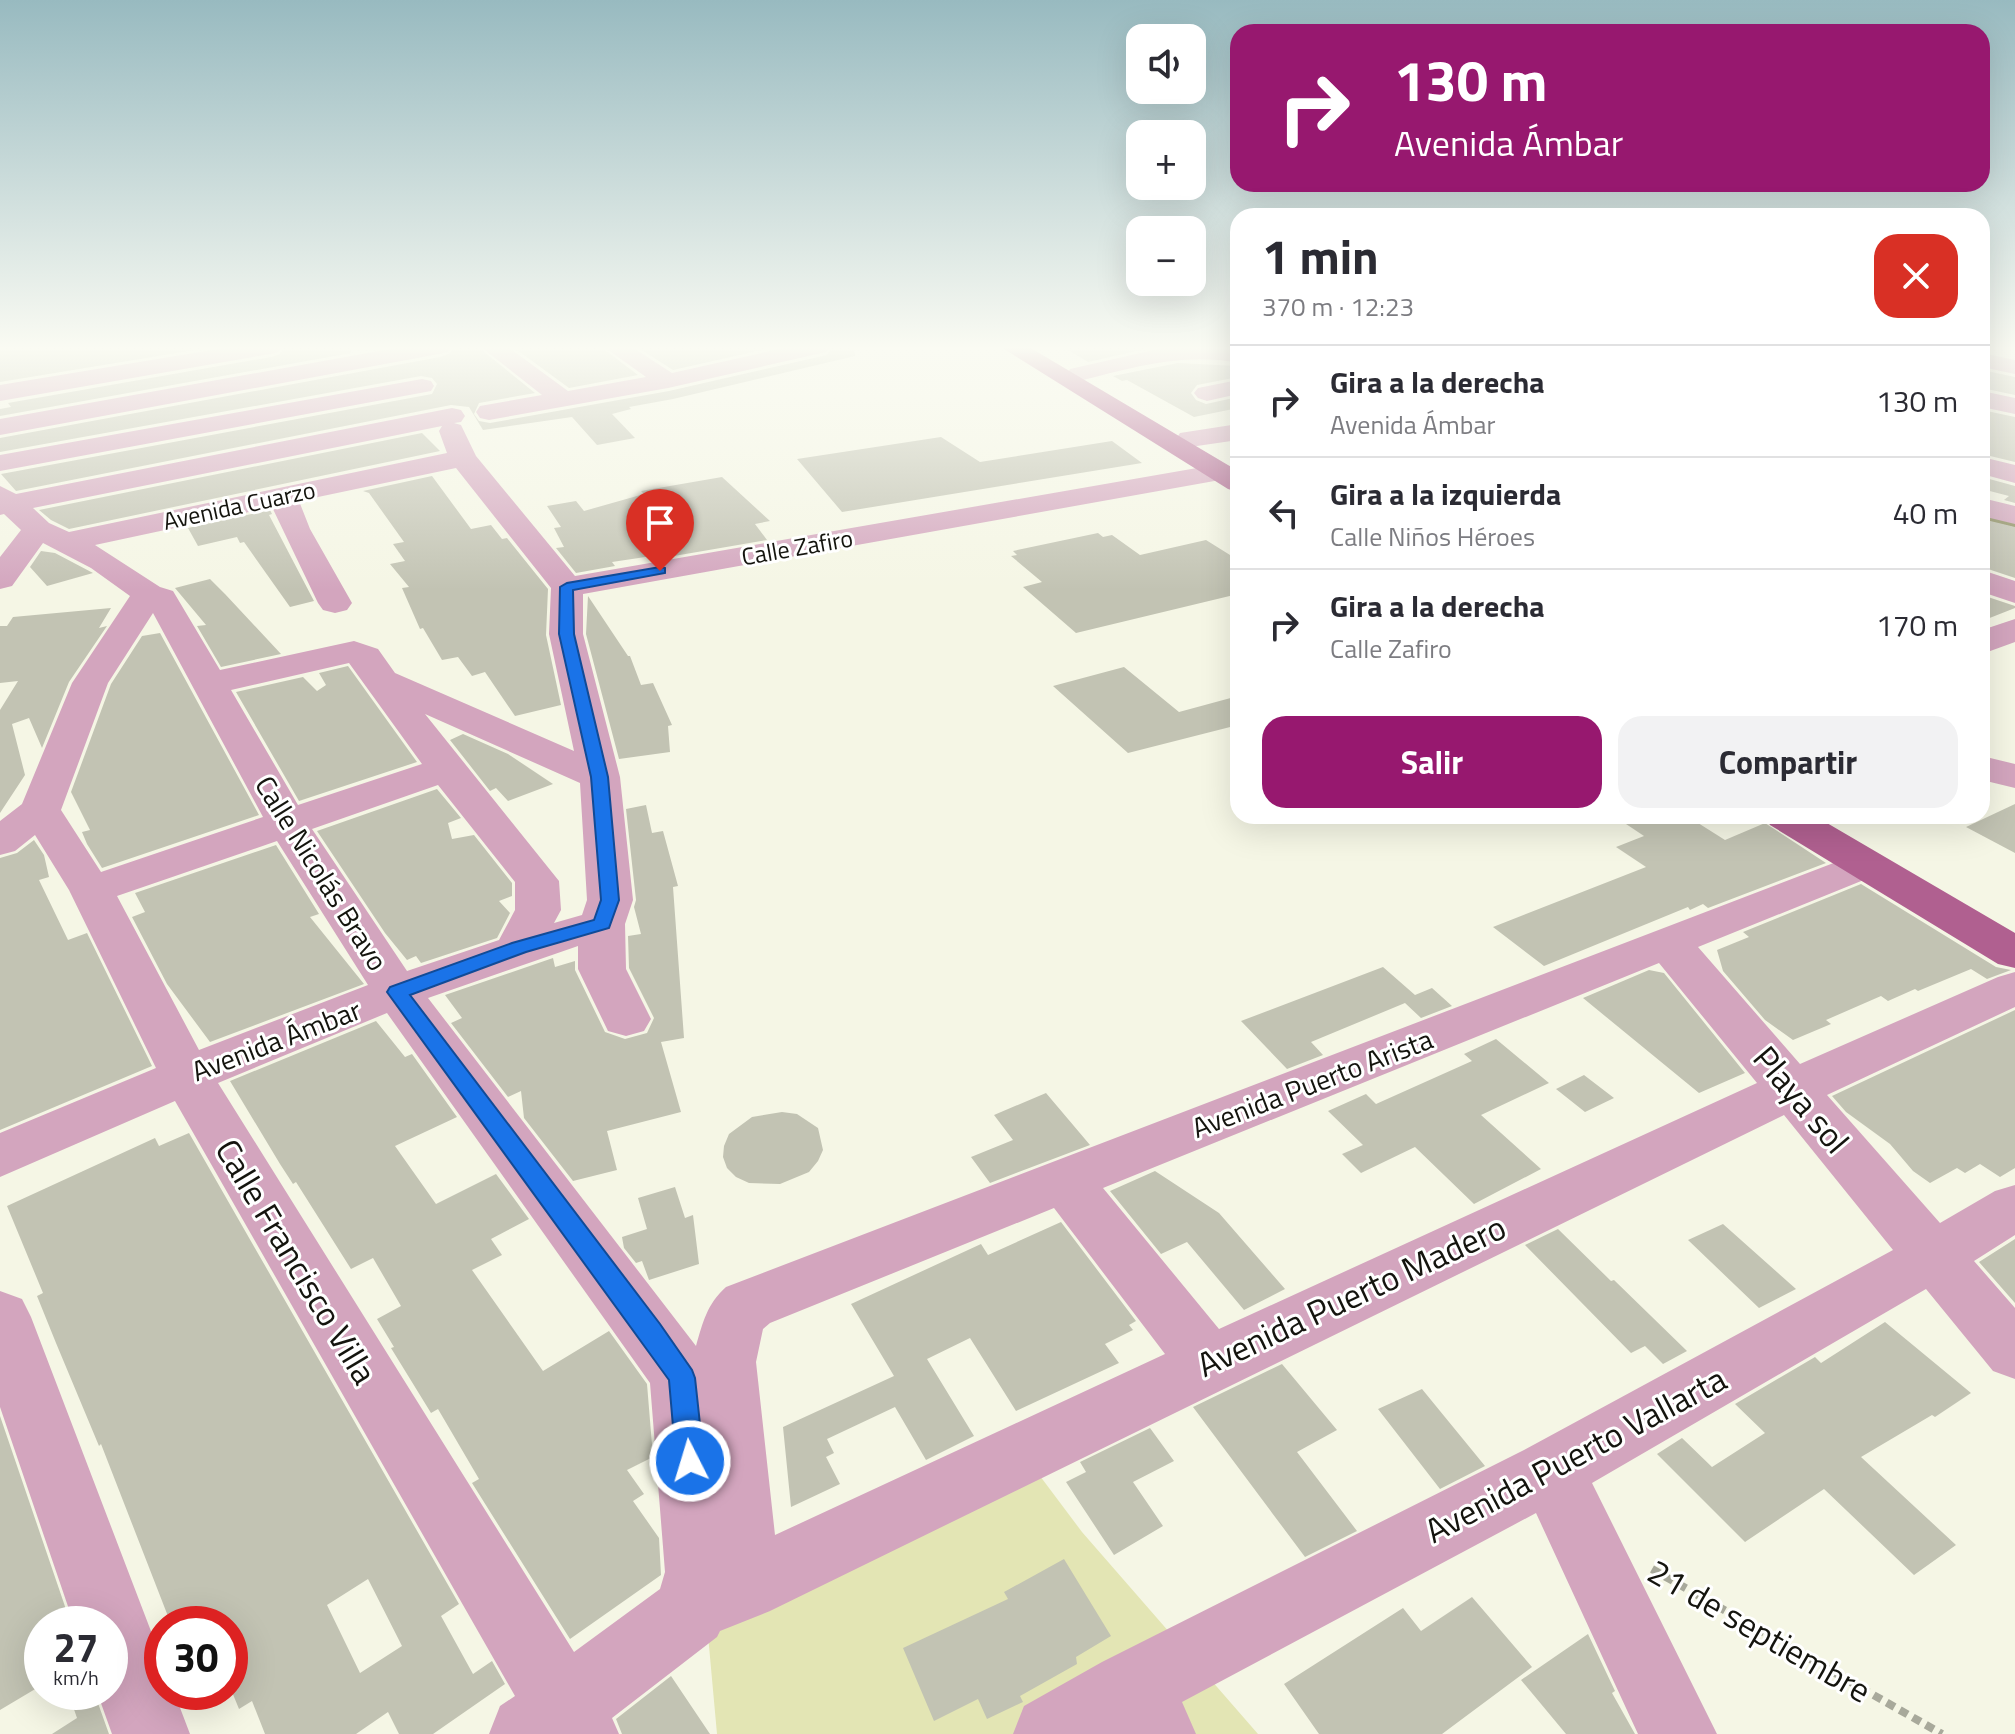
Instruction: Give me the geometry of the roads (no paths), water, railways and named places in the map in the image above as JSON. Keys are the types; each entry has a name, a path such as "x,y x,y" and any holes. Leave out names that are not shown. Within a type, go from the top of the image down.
{"main road":[{"path":"1159,428 1230,473"},
{"path":"1170,428 1190,439 1230,472"},
{"path":"1798,824 2015,953"},
{"path":"1841,824 2015,925"}],"street":[{"path":"0,463 193,428"},
{"path":"4,502 413,428"},
{"path":"449,428 463,458 567,587 566,634 600,777 610,900 602,924 602,969 626,1019"},
{"path":"1190,439 1230,433"},
{"name":"Avenida Cuarzo","path":"50,536 282,495 463,458"},
{"path":"1990,467 2015,474"},
{"name":"Calle Zafiro","path":"567,587 1230,474"},
{"path":"282,495 295,529 335,603"},
{"name":"Calle Nicolás Bravo","path":"4,502 50,536 102,561 148,594 161,598 288,824 397,992 651,1331 682,1378 712,1590"},
{"path":"0,579 50,536"},
{"path":"1990,583 2015,593"},
{"path":"20,826 90,683 148,594"},
{"path":"1990,640 2015,629"},
{"path":"208,684 354,652 365,657 446,769 537,881 538,910 519,947"},
{"path":"382,681 600,777"},
{"path":"91,890 446,769"},
{"path":"1990,770 2015,776"},
{"name":"Calle Francisco Villa","path":"20,826 91,890 186,1075 557,1725"},
{"name":"Avenida Puerto Arista","path":"712,1590 724,1362 735,1317 759,1299 1865,864"},
{"name":"Avenida Ámbar","path":"0,1156 186,1075 397,992 519,947 602,924"},
{"name":"Playa sol","path":"1668,943 2015,1352"},
{"name":"Avenida Puerto Madero","path":"557,1725 712,1590 1208,1362 1792,1087 2015,988"},
{"path":"1064,1180 1208,1362"},
{"name":"Avenida Puerto Vallarta","path":"1052,1734 1143,1711 1550,1470 2015,1207"},
{"path":"0,1317 151,1734"},
{"name":"21 de septiembre","path":"1550,1470 1678,1734"}],"waterway":[{"path":"1990,518 2015,524"}]}
